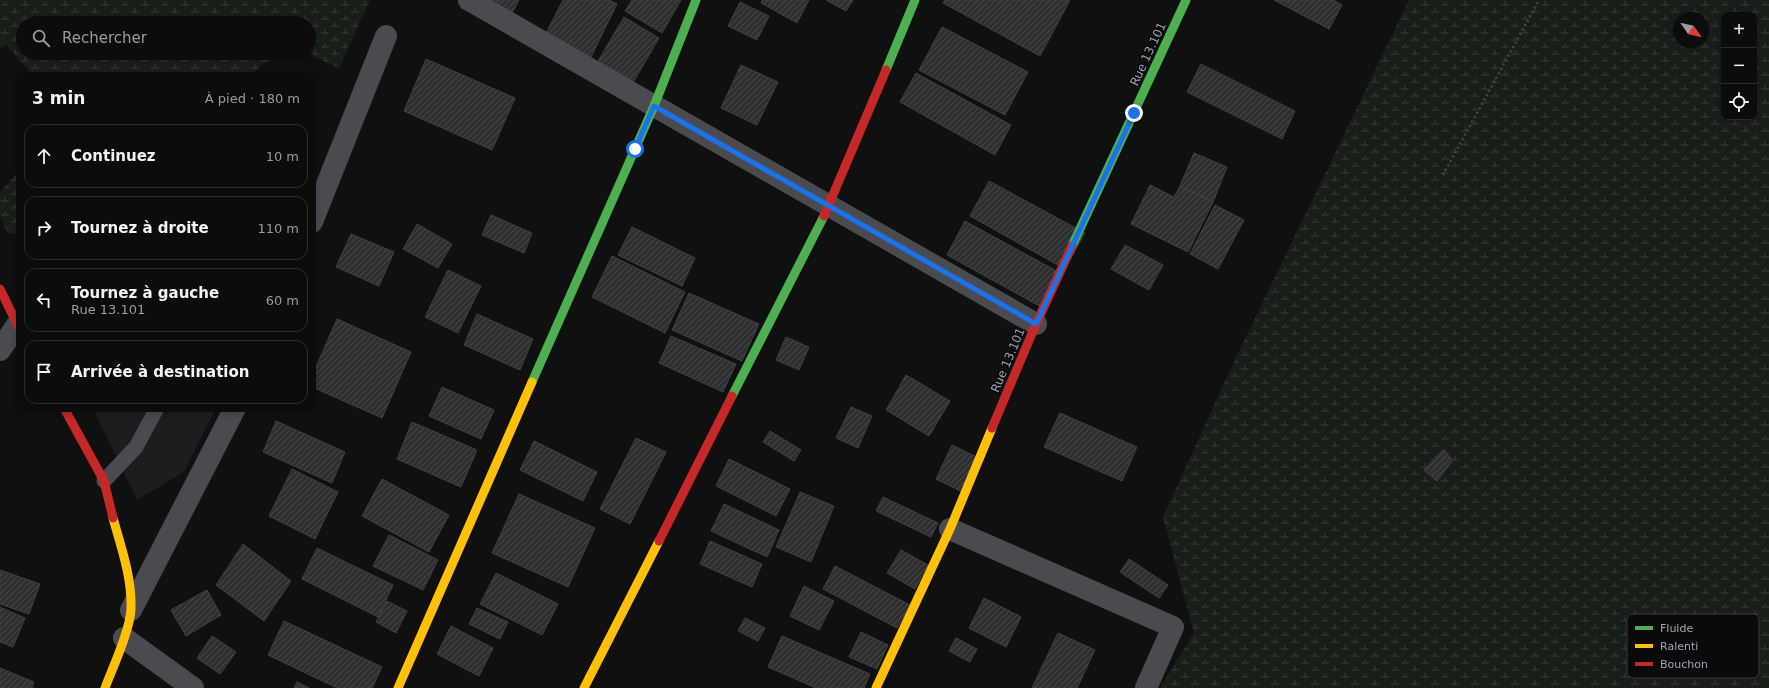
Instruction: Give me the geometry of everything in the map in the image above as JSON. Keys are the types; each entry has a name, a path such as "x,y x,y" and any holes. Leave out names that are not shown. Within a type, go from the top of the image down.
{"street":[{"path":"469,0 1036,324"},
{"path":"398,688 654,106 696,0"},
{"path":"584,688 829,206 915,0"},
{"name":"Rue 13.101","path":"876,688 950,529 1036,324 1186,0"},
{"path":"316,212 386,36"},
{"path":"0,289 16,321"},
{"path":"0,350 16,331"},
{"path":"66,412 104,482 129,578 131,610"},
{"path":"105,688 124,638 131,610 233,412"},
{"path":"950,529 1173,627 1146,688"},
{"path":"124,638 193,688"}],"lane":[{"path":"104,482 136,447 155,412"}],"path":[{"path":"1443,175 1539,0"}],"shaded area":[{"path":"95,412 214,412 184,472 137,500"}],"green space":[{"path":"0,0 370,0 339,68 316,57 316,16 16,16 16,56 6,44 0,48"},
{"path":"1409,0 1769,0 1769,688 1160,688 1194,633 1163,517 1232,366"},
{"path":"20,60 271,60 261,65 255,72 30,72"},
{"path":"16,174 16,233 8,234 0,215 0,192"}],"building":[{"path":"483,0 519,0 509,19"},
{"path":"563,0 609,0 617,4 591,57 545,35"},
{"path":"632,0 681,0 662,33 625,11"},
{"path":"762,0 809,0 797,23 761,3"},
{"path":"826,0 853,0 846,11"},
{"path":"945,0 1070,0 1040,56 943,3"},
{"path":"1274,0 1333,0 1342,5 1329,29"},
{"path":"740,2 769,16 757,40 728,26"},
{"path":"624,17 659,38 634,81 598,61"},
{"path":"942,27 1028,72 1005,115 919,70"},
{"path":"426,59 515,98 492,150 404,111"},
{"path":"1201,64 1295,111 1282,139 1187,92"},
{"path":"741,65 778,82 757,125 721,108"},
{"path":"916,73 1011,125 995,155 900,102"},
{"path":"1194,153 1227,167 1213,202 1180,186"},
{"path":"989,181 1085,233 1065,269 970,216"},
{"path":"1150,185 1174,197 1180,186 1213,202 1188,252 1131,224"},
{"path":"1215,205 1244,220 1218,269 1190,254"},
{"path":"491,215 532,233 524,253 482,235"},
{"path":"965,221 1062,274 1043,308 947,255"},
{"path":"417,224 452,244 438,268 403,249"},
{"path":"632,227 695,258 682,286 618,255"},
{"path":"351,234 394,252 379,286 336,267"},
{"path":"1125,245 1163,265 1149,290 1111,269"},
{"path":"612,256 685,292 665,333 592,297"},
{"path":"448,270 481,286 458,333 425,317"},
{"path":"689,293 759,324 742,361 672,330"},
{"path":"477,314 533,339 520,370 464,345"},
{"path":"337,319 411,352 382,418 316,389 316,367"},
{"path":"671,336 736,364 723,392 659,363"},
{"path":"786,337 809,347 799,370 776,360"},
{"path":"906,375 950,401 929,436 886,410"},
{"path":"442,387 494,410 481,439 429,416"},
{"path":"851,407 872,416 858,448 836,438"},
{"path":"1060,413 1137,447 1122,481 1044,447"},
{"path":"276,421 345,452 332,483 263,452"},
{"path":"412,422 477,450 461,487 397,459"},
{"path":"770,431 801,450 794,461 763,442"},
{"path":"636,438 666,452 630,524 600,509"},
{"path":"534,441 597,472 583,501 520,470"},
{"path":"952,445 983,460 967,494 936,479"},
{"path":"1443,450 1453,460 1437,481 1424,470"},
{"path":"729,459 790,489 776,516 716,486"},
{"path":"292,469 338,492 315,539 269,516"},
{"path":"382,479 449,515 429,552 362,516"},
{"path":"800,492 834,506 811,562 776,547"},
{"path":"519,494 595,528 568,587 492,553"},
{"path":"883,497 938,523 931,537 876,511"},
{"path":"724,504 779,530 767,557 711,531"},
{"path":"389,535 438,560 423,590 373,566"},
{"path":"710,541 762,564 752,587 700,564"},
{"path":"243,544 291,581 264,621 216,585"},
{"path":"317,548 393,585 378,617 302,579"},
{"path":"901,550 928,565 915,589 887,573"},
{"path":"1129,559 1168,585 1159,598 1120,572"},
{"path":"835,566 910,605 897,628 823,589"},
{"path":"0,570 40,584 29,614 0,604"},
{"path":"496,573 558,604 542,635 480,604"},
{"path":"804,586 834,601 819,630 790,616"},
{"path":"207,590 221,615 186,636 171,610"},
{"path":"984,598 1021,617 1006,647 969,628"},
{"path":"387,601 407,611 396,633 376,622"},
{"path":"0,607 25,618 13,647 0,642"},
{"path":"477,608 508,622 500,639 469,624"},
{"path":"745,618 765,628 758,641 738,631"},
{"path":"284,621 382,667 372,688 337,688 268,655"},
{"path":"451,626 493,648 479,676 437,654"},
{"path":"861,632 888,645 877,669 849,657"},
{"path":"1058,633 1095,650 1077,688 1032,688"},
{"path":"212,636 236,652 220,674 197,658"},
{"path":"782,636 870,674 864,688 816,688 768,667"},
{"path":"956,638 977,649 970,662 949,651"},
{"path":"0,668 34,682 32,688 0,688"},
{"path":"297,682 309,688 294,688"}],"traffic: fast":[{"path":"532,382 654,106 696,0"},
{"path":"886,70 915,0"},
{"path":"1072,246 1186,0"},
{"path":"732,396 824,216"}],"traffic: slow":[{"path":"398,688 532,382"},
{"path":"876,688 950,529 992,428"},
{"path":"105,688 128,627 131,609 128,574 113,518"},
{"path":"584,688 659,541"}],"traffic: jam":[{"path":"824,216 886,70"},
{"path":"992,428 1036,324 1072,246"},
{"path":"0,289 16,322"},
{"path":"659,541 732,396"},
{"path":"66,412 104,481 113,518"}],"route":[{"path":"635,149 654,106 1036,324 1134,113"}]}
